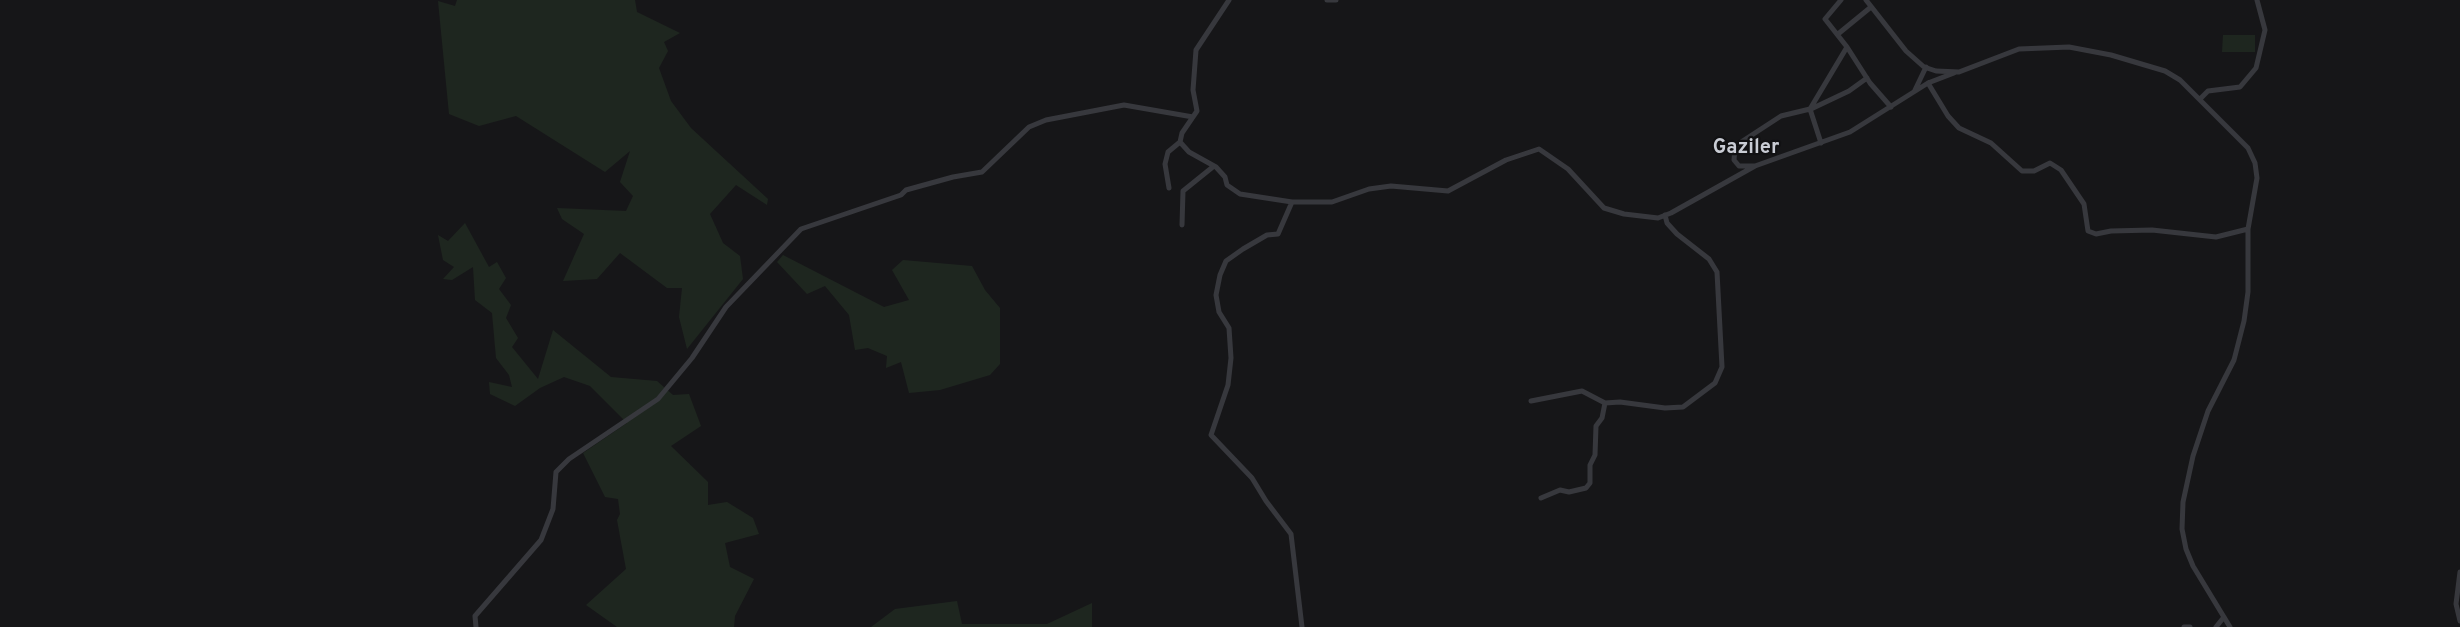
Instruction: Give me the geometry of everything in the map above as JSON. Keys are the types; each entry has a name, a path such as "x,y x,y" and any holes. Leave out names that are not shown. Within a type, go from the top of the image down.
{"street":[{"path":"1169,188 1165,164 1168,152 1180,142 1182,133 1197,111 1193,90 1196,50 1229,0"},
{"path":"1327,0 1336,0"},
{"path":"1841,0 1825,19 1838,33 1867,78 1891,106"},
{"path":"1866,0 1906,51 1926,67 1959,72"},
{"path":"2200,99 2208,91 2240,87 2256,68 2265,30 2257,0"},
{"path":"1838,33 1871,7"},
{"path":"1821,143 1810,109 1847,47"},
{"path":"1180,142 1189,152 1214,166 1225,177 1227,184 1240,194 1292,202 1332,202 1369,189 1391,186 1448,191 1506,160 1539,149 1568,170 1604,208 1624,214 1658,218 1755,166 1850,132 1928,83 2019,49 2069,47 2111,55 2165,71 2180,80 2248,148 2255,163 2257,178 2248,229 2248,292 2244,321 2234,360 2208,411 2193,456 2183,502 2182,529 2186,549 2193,567 2230,627"},
{"path":"1915,91 1926,67"},
{"path":"1755,166 1739,166 1734,160 1735,146 1740,141 1781,116 1810,109 1849,91 1867,78"},
{"path":"1928,83 1948,116 1959,128 1991,143 2022,171 2034,171 2050,164 2061,170 2084,204 2088,231 2096,234 2111,231 2152,230 2216,237 2248,229"},
{"path":"476,627 475,616 541,540 553,509 556,472 569,459 658,399 692,358 726,307 801,229 900,195 906,190 981,172 1029,127 1046,120 1124,105 1193,117"},
{"path":"1182,225 1184,191 1214,166"},
{"path":"1292,202 1278,234 1267,236 1226,261 1220,275 1216,295 1219,312 1229,328 1231,358 1228,385 1211,435 1252,478 1291,534 1302,627"},
{"path":"1532,401 1582,391 1605,403 1620,402 1665,408 1683,407 1715,383 1722,367 1717,272 1709,259 1677,234 1667,223 1665,216"},
{"path":"1541,498 1560,490 1569,492 1586,488 1590,483 1590,465 1595,455 1596,426 1602,418 1605,403"},
{"path":"2460,572 2456,604 2460,621"},
{"path":"2216,627 2224,617"},
{"path":"2184,627 2190,627"}],"shaded area":[{"path":"457,0 635,0 637,12 680,33 664,42 668,51 659,68 671,101 691,128 768,199 767,205 736,185 710,214 723,243 740,256 743,279 687,349 679,317 682,288 667,288 620,253 597,279 563,281 584,234 562,219 557,208 626,211 633,196 620,182 630,151 605,172 516,116 479,126 449,114 438,1 455,6"},
{"path":"2223,35 2255,35 2255,52 2222,52"},
{"path":"465,223 489,267 497,262 506,278 499,289 511,305 506,318 518,338 512,347 538,379 553,330 611,377 657,381 673,395 689,394 701,426 671,446 708,482 708,505 727,502 753,518 759,534 725,543 730,567 754,579 735,616 734,627 617,627 586,605 626,569 617,520 620,514 618,499 605,497 583,453 627,423 590,386 564,377 540,388 515,406 490,394 489,382 512,387 509,375 496,358 492,313 475,300 473,267 452,280 443,279 454,267 443,260 438,235 448,241"},
{"path":"783,255 884,307 909,300 892,270 903,260 972,266 985,290 1000,308 1000,364 990,375 940,390 909,393 901,362 886,368 887,356 868,348 855,350 849,315 825,286 807,294 777,262"},
{"path":"957,601 962,624 1047,624 1092,603 1092,627 871,627 895,609"}],"district":[{"name":"Gaziler","path":"1746,149"}]}
